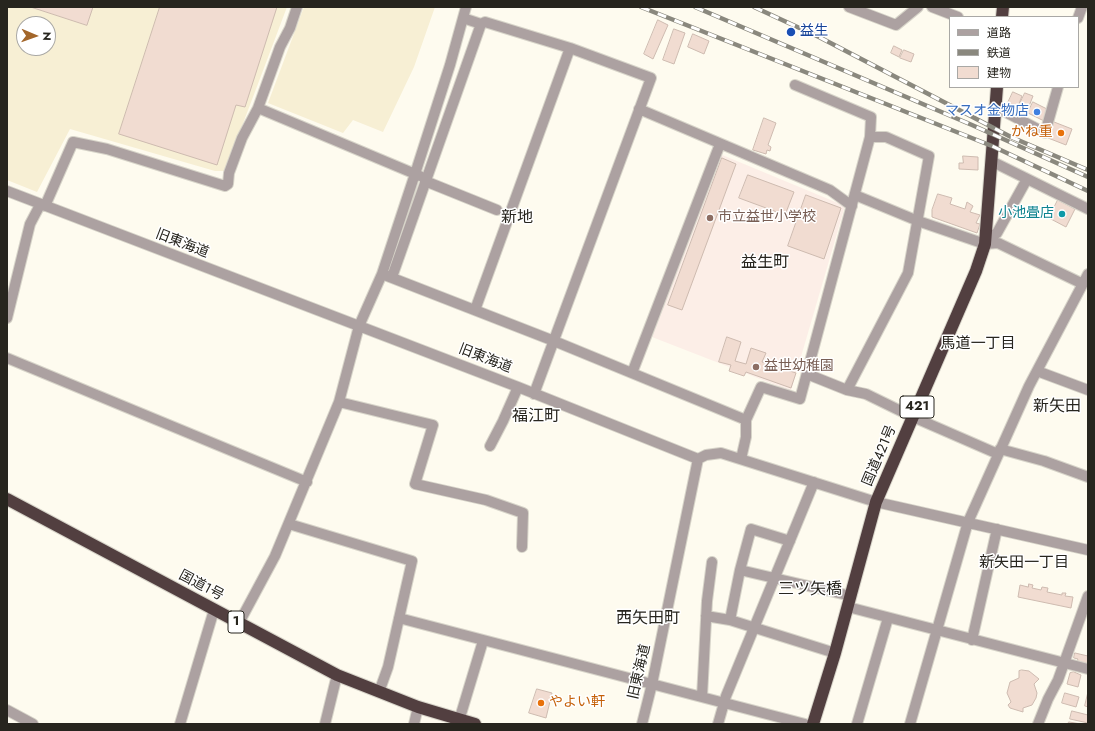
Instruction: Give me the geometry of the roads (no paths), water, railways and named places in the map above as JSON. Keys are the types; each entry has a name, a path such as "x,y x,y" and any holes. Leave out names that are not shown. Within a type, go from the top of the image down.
{"highway":[{"name":"国道421号","path":"813,724 835,653 876,502 976,271 985,241 997,88"},
{"name":"国道1号","path":"7,499 337,675 458,722 475,724"}],"street":[{"path":"7,318 30,224 42,206 73,142 120,153 225,186 228,184 229,173 242,138 258,108 280,47 290,28 298,7"},
{"path":"239,623 275,556 339,402 359,326 382,274 416,174 466,7"},
{"path":"849,7 896,24 918,7"},
{"path":"932,7 955,16"},
{"path":"463,18 481,24 485,22 570,48 651,78 534,394"},
{"path":"392,277 481,24"},
{"path":"475,310 570,48"},
{"path":"741,458 746,437 746,420 761,387 800,399 821,326 870,137 871,116 796,85"},
{"path":"996,106 1045,133 1058,88"},
{"path":"258,108 416,174 426,180 497,210"},
{"path":"639,109 830,190 852,206"},
{"path":"847,390 908,273 929,156 886,137 870,137"},
{"path":"632,373 720,144"},
{"path":"991,161 1088,209"},
{"path":"985,241 997,233 1027,179"},
{"name":"旧東海道","path":"7,191 42,206 518,387 698,460 652,684 642,724"},
{"path":"854,195 918,221 985,241 998,243 1086,279 1037,371 999,451 968,522 910,724"},
{"path":"382,274 554,341 746,420"},
{"path":"7,358 307,482"},
{"path":"1037,371 1088,390"},
{"path":"807,374 847,390 866,394 913,417 999,451 1044,461 1088,477"},
{"path":"490,446 503,422 518,387"},
{"path":"339,402 433,425 415,484 486,500 523,513 522,547"},
{"path":"698,460 706,455 722,454 741,458 876,502 1088,550"},
{"path":"718,724 724,703 814,482"},
{"path":"289,524 412,561 388,667 379,692"},
{"path":"730,620 740,570 751,529 790,540"},
{"path":"972,640 997,529"},
{"path":"702,697 706,616 712,562"},
{"path":"740,570 775,579 849,602 888,618 1088,669"},
{"path":"1038,724 1064,663 1087,602"},
{"path":"180,724 214,610"},
{"path":"706,616 730,620 755,627 835,653"},
{"path":"399,618 806,724"},
{"path":"857,724 888,618"},
{"path":"458,722 484,641"},
{"path":"325,724 337,675"},
{"path":"414,724 418,707"},
{"path":"7,710 33,724"}],"railway":[{"path":"641,7 992,146 1088,191"},
{"path":"695,7 972,125 1088,177"},
{"path":"754,7 819,37 1011,137 1088,170"}],"place":[{"name":"益生","path":"791,32"},
{"name":"マスオ金物店","path":"1037,112"},
{"name":"かね重","path":"1061,133"},
{"name":"小池畳店","path":"1062,214"},
{"name":"市立益世小学校","path":"710,218"},
{"name":"益世幼稚園","path":"756,367"},
{"name":"やよい軒","path":"541,703"}],"district":[{"name":"新地","path":"517,218"},
{"name":"益生町","path":"765,263"},
{"name":"馬道一丁目","path":"978,344"},
{"name":"新矢田","path":"1057,407"},
{"name":"福江町","path":"536,417"},
{"name":"新矢田一丁目","path":"1024,563"},
{"name":"三ツ矢橋","path":"810,590"},
{"name":"西矢田町","path":"648,619"}]}
